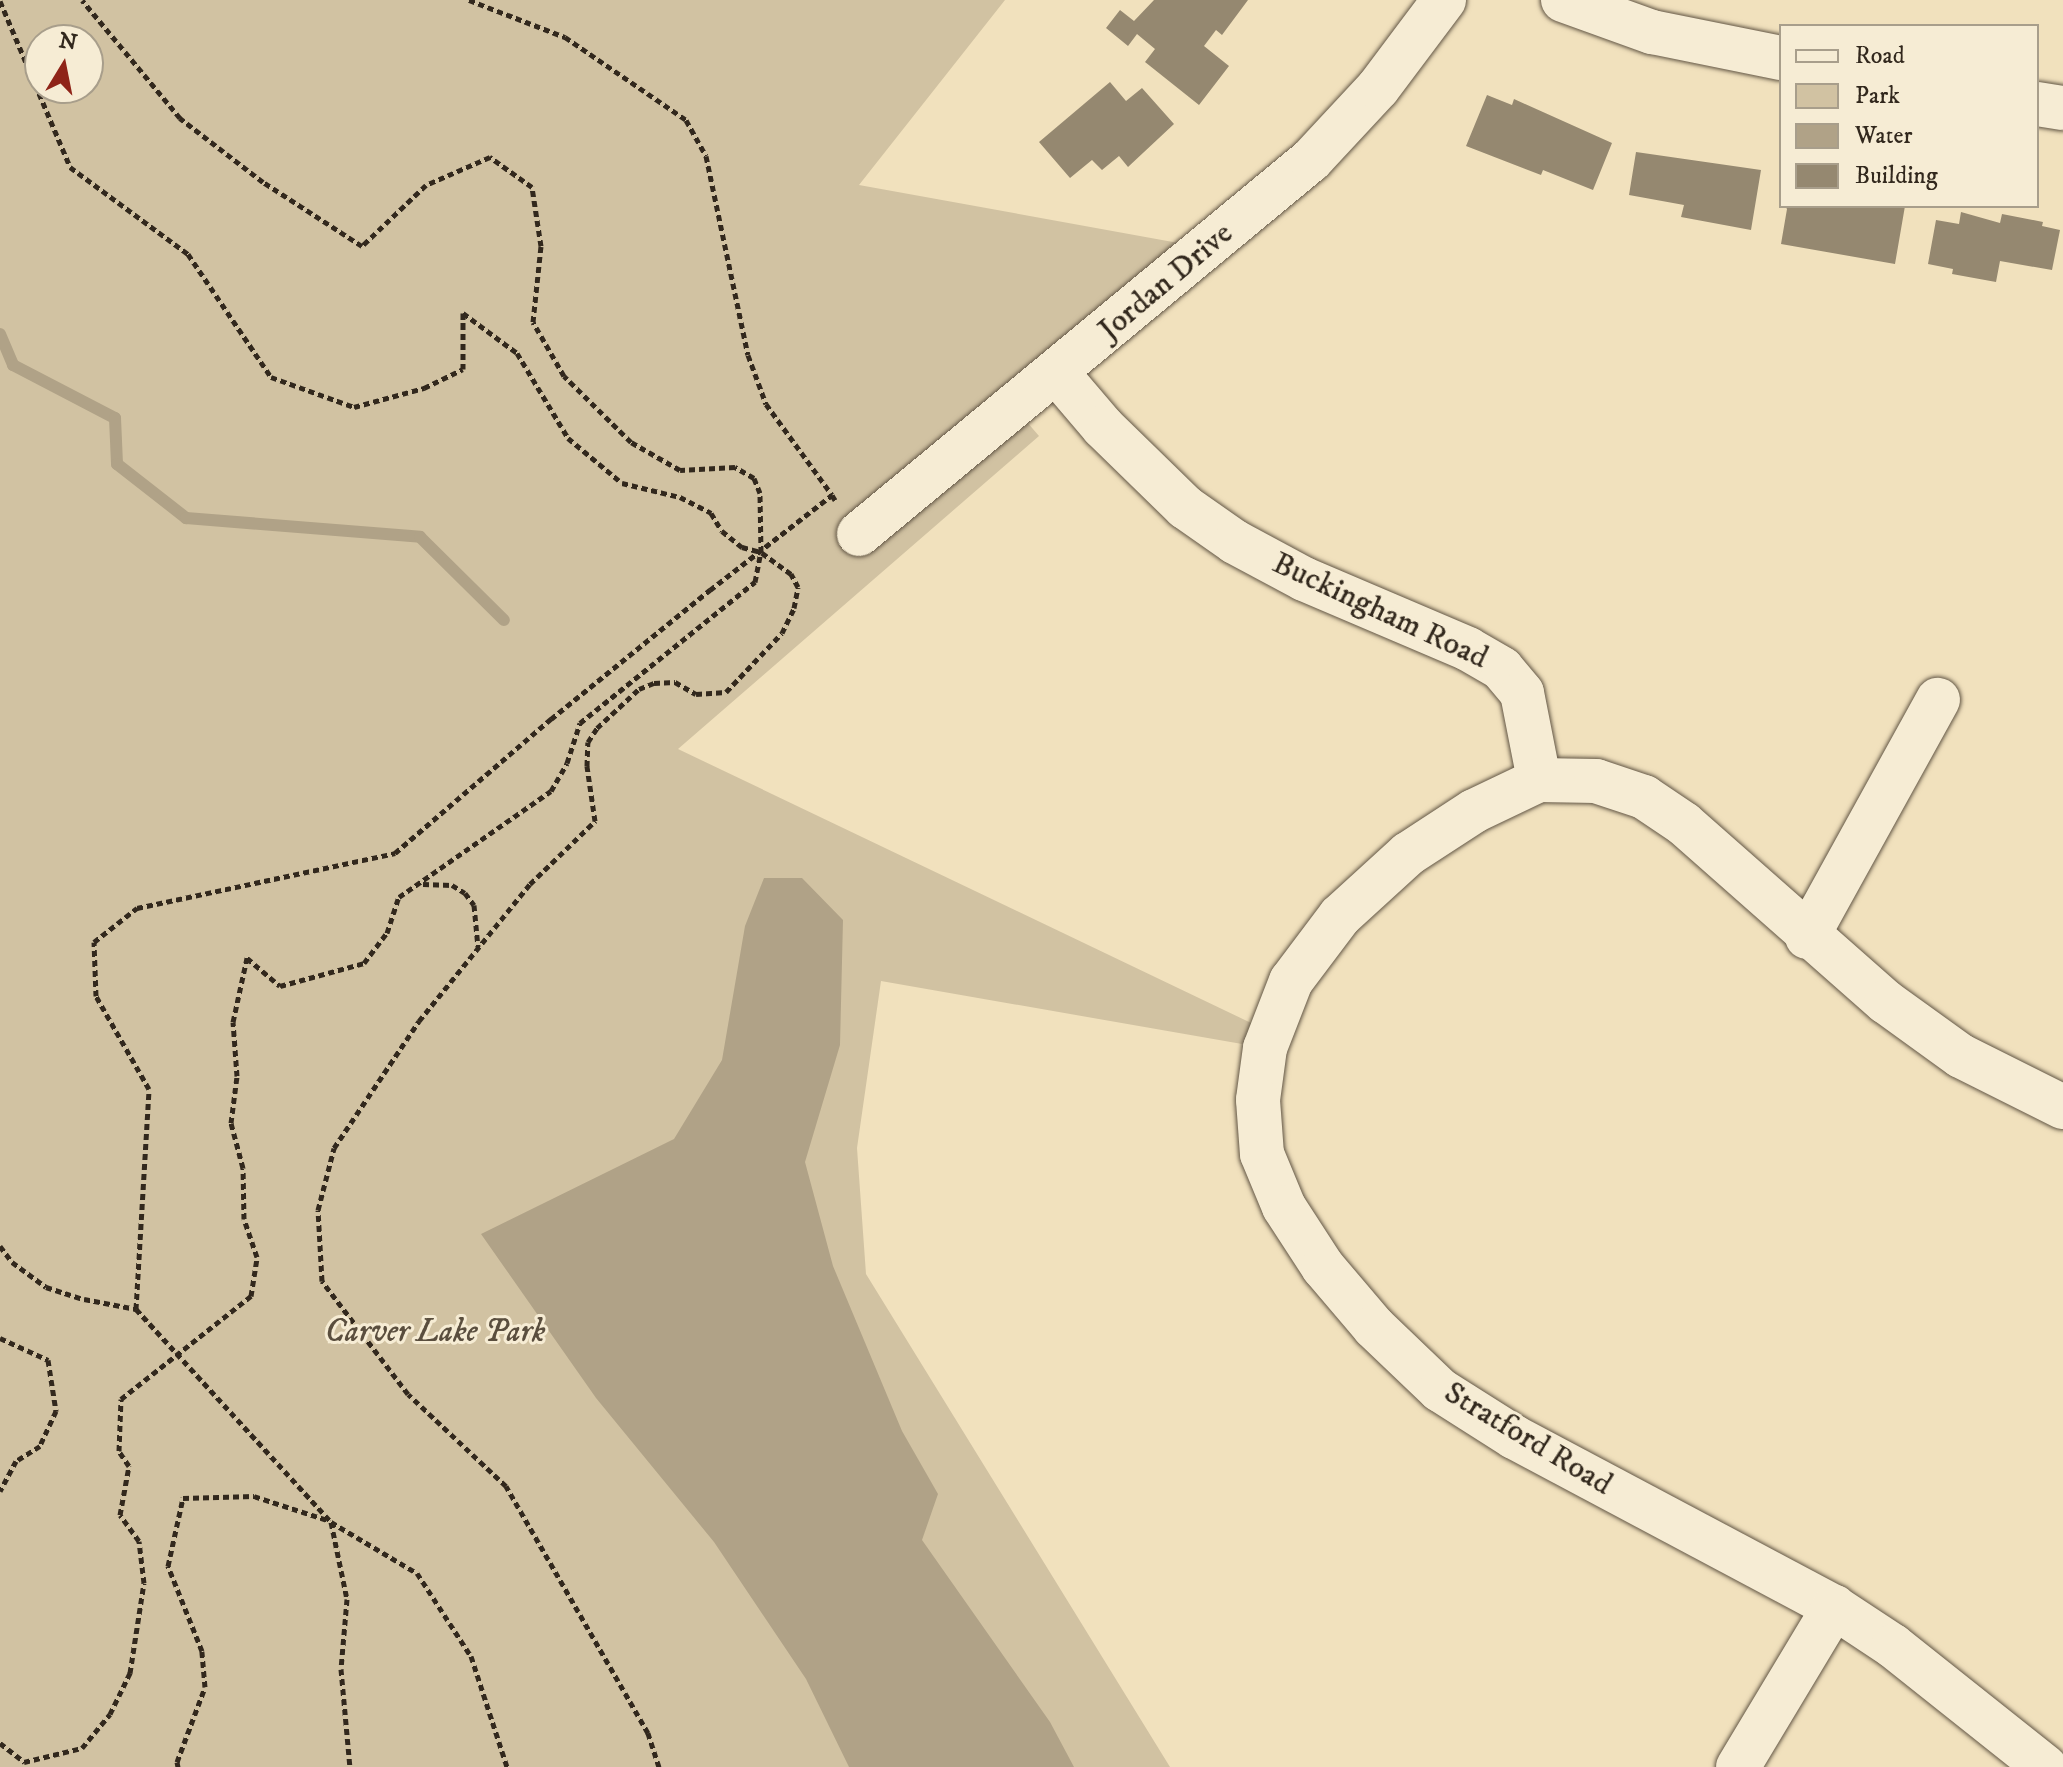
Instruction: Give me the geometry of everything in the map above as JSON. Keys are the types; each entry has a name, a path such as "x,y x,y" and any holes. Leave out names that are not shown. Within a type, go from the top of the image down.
{"street":[{"name":"Jordan Drive","path":"859,534 1311,160 1378,88 1444,0"},
{"path":"1563,0 1652,32 1779,58"},
{"path":"2039,104 2063,108"},
{"name":"Buckingham Road","path":"1057,373 1103,427 1185,507 1235,542 1304,579 1468,649 1502,669 1522,693 1539,780"},
{"path":"1807,937 1938,700"},
{"path":"1539,780 1596,781 1644,797 1684,824 1807,937 1886,1002 1961,1056 2063,1107"},
{"name":"Stratford Road","path":"1539,780 1474,811 1408,854 1340,916 1291,981 1265,1048 1258,1100 1262,1154 1284,1207 1323,1267 1374,1327 1440,1390 1514,1437 1834,1607 1927,1672 2045,1767"},
{"path":"1738,1767 1834,1607"}],"path":[{"path":"0,1743 24,1762 82,1748 110,1714 130,1673 144,1583 139,1541 120,1515 129,1466 119,1451 121,1399 251,1296 257,1257 244,1219 243,1168 231,1123 237,1076 233,1022 247,958 280,986 364,963 387,933 399,897 551,791 567,763 580,723 755,582 761,552 760,493 754,478 735,467 680,470 631,442 564,376 533,322 541,246 532,187 490,157 426,185 362,246 263,182 180,118 82,0"},
{"path":"469,0 565,37 686,120 706,156 748,355 766,404 859,534"},
{"path":"0,1 70,167 188,254 271,377 354,407 424,388 463,369 463,313 517,353 568,438 622,483 680,497 711,513 722,531 742,547 761,552 791,574 798,587 794,608 782,633 726,692 696,694 675,682 654,683 639,689 597,728 588,742 587,766 595,821 530,884 419,1021 334,1148 318,1210 322,1281 408,1394 506,1486 648,1733 659,1767"},
{"path":"136,1309 149,1089 96,996 94,942 137,908 395,853 551,719 832,495"},
{"path":"420,884 452,885 465,893 474,905 478,948"},
{"path":"0,1246 12,1262 46,1287 84,1299 136,1309 331,1522 347,1599 341,1669 350,1767"},
{"path":"0,1338 48,1360 56,1411 40,1446 16,1461 0,1491"},
{"path":"178,1767 177,1762 205,1687 202,1651 168,1566 183,1498 254,1496 331,1522 417,1573 471,1656 507,1767"}],"green space":[{"name":"Carver Lake Park","path":"0,0 1005,0 859,185 1206,248 1015,408 1039,436 678,749 1270,1032 1265,1048 881,981 857,1148 866,1274 1170,1767 0,1767"}],"water":[{"path":"764,878 802,878 843,920 840,1045 805,1162 833,1266 902,1431 938,1494 922,1540 1050,1722 1074,1767 849,1767 806,1679 714,1542 596,1398 481,1234 674,1139 722,1060 745,926"}],"building":[{"path":"1154,0 1248,0 1222,35 1216,30 1204,46 1229,66 1199,105 1145,62 1155,49 1137,34 1128,46 1106,28 1120,10 1134,21"},
{"path":"1110,82 1126,101 1142,88 1174,124 1128,167 1119,156 1102,170 1092,160 1070,178 1039,142"},
{"path":"1487,95 1512,105 1514,99 1612,143 1593,190 1543,170 1541,175 1466,146"},
{"path":"1636,152 1761,170 1751,230 1681,217 1684,205 1629,195"},
{"path":"1905,208 1895,264 1781,244 1787,209"},
{"path":"1961,212 2000,223 2002,214 2043,222 2042,226 2060,230 2052,270 2000,261 1996,282 1952,274 1953,269 1928,264 1936,220 1959,224"}],"waterway":[{"path":"0,334 13,365 115,418 117,464 186,518 420,537 504,620"}]}
